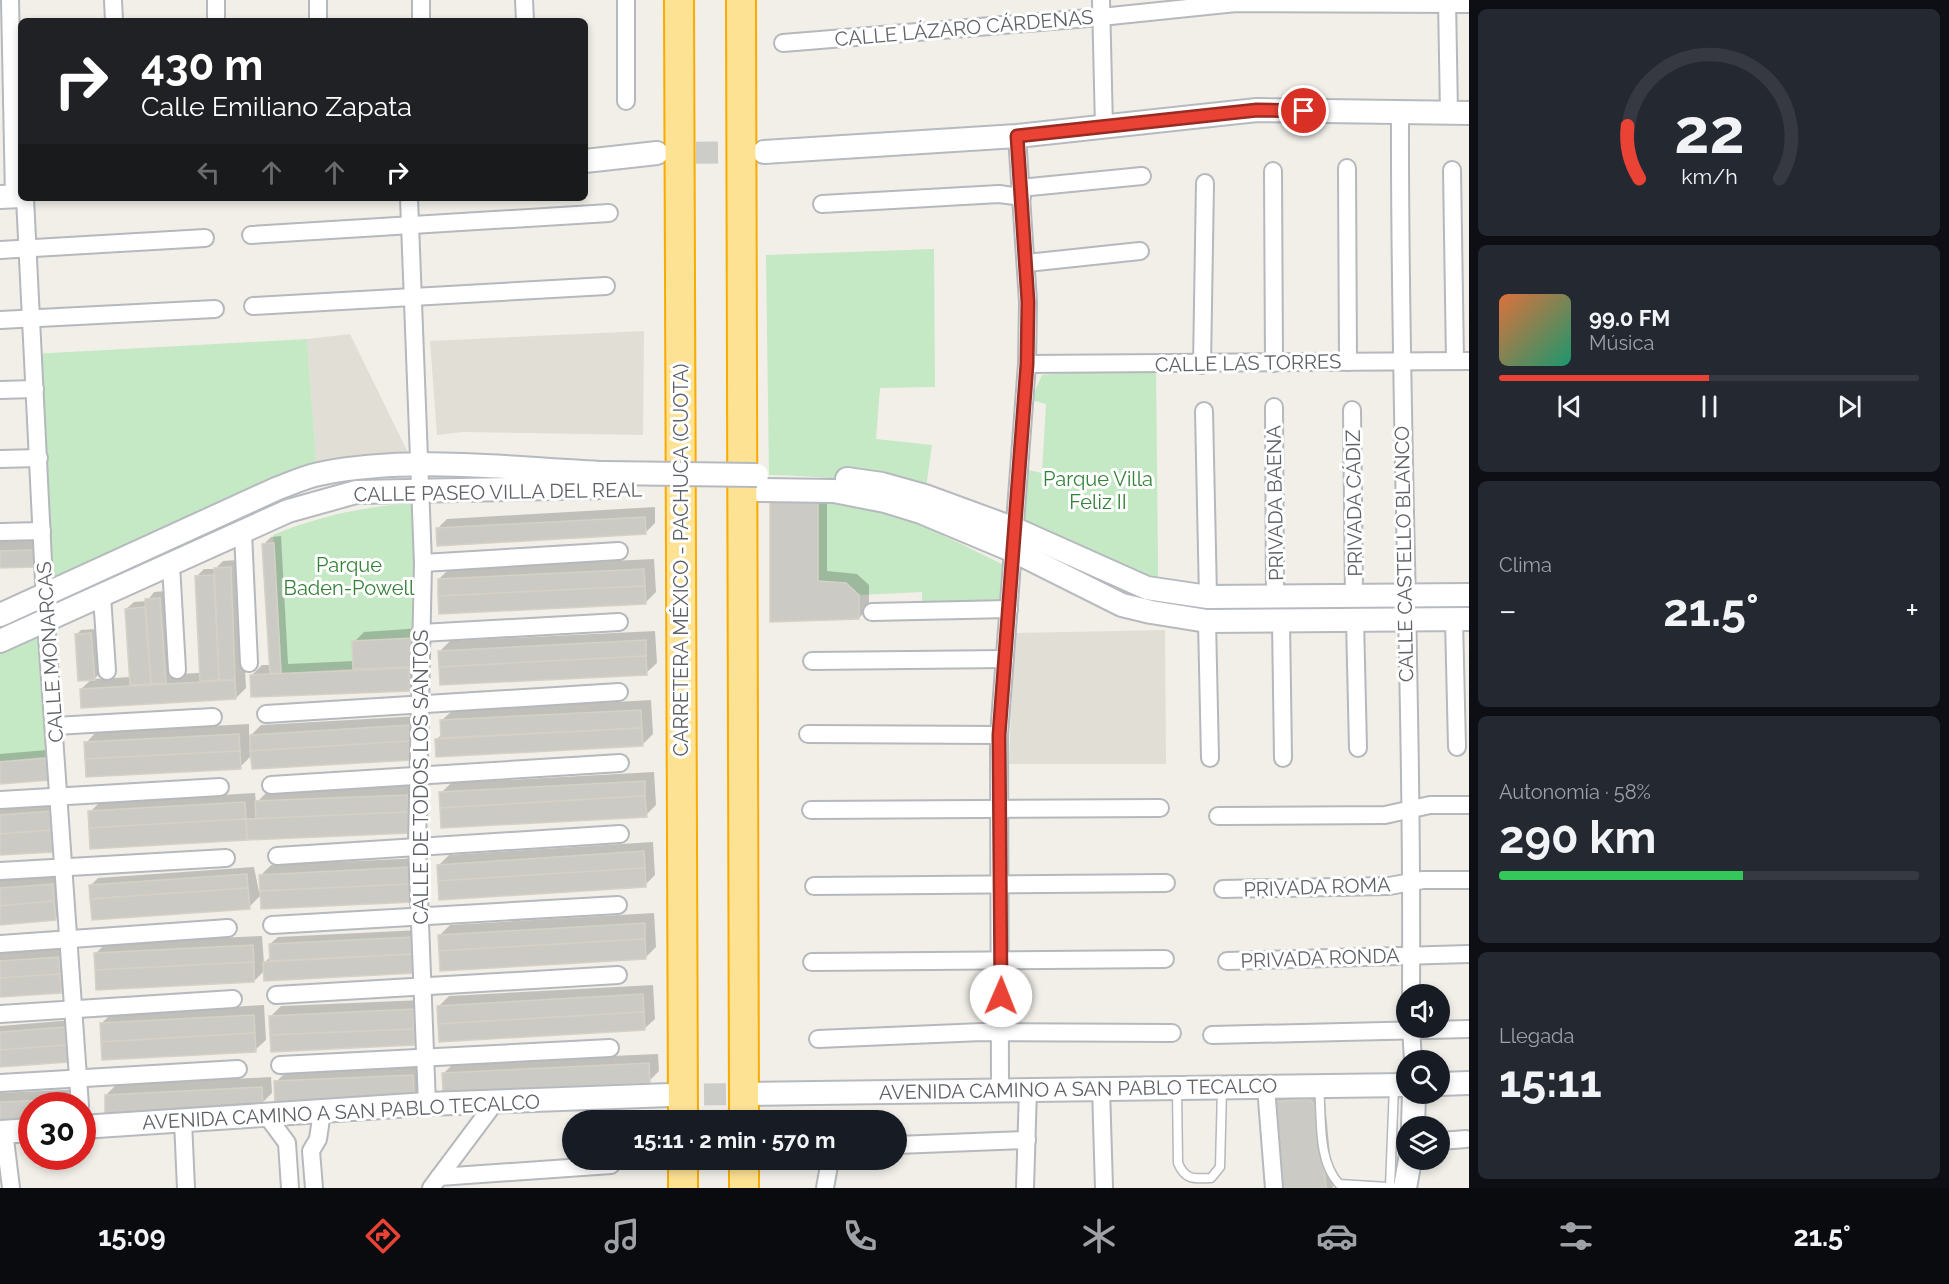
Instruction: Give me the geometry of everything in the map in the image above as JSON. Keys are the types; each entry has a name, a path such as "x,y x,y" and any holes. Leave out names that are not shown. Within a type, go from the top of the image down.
{"highway":[{"name":"CARRETERA MÉXICO - PACHUCA (CUOTA)","path":"679,0 683,1110"},
{"path":"741,0 746,1107"},
{"path":"683,1170 683,1188"},
{"path":"744,1170 744,1188"}],"street":[{"name":"CALLE MONARCAS","path":"10,0 15,197 26,249 39,458 44,595 79,1092"},
{"path":"113,0 114,18"},
{"path":"216,0 216,18"},
{"path":"318,0 318,18"},
{"path":"421,0 421,18"},
{"path":"524,0 525,18"},
{"path":"626,0 626,101"},
{"path":"1101,0 1104,127"},
{"path":"764,152 1017,136 1257,110 1400,114 1459,113 1447,2"},
{"name":"CALLE LÁZARO CÁRDENAS","path":"783,43 1101,17 1236,3 1447,2 1469,4"},
{"name":"CALLE CASTELLO BLANCO","path":"1400,114 1400,362 1411,807 1411,984"},
{"path":"1000,1089 1002,960 999,884 999,735 1027,364 1027,263 1017,136"},
{"path":"588,160 657,153"},
{"path":"1347,168 1348,362"},
{"path":"1452,170 1462,361"},
{"path":"1274,171 1274,363"},
{"path":"822,204 999,194 1142,176"},
{"path":"1202,365 1205,183"},
{"name":"CALLE DE TODOS LOS SANTOS","path":"409,201 423,563 421,633 428,703 417,775 417,846 427,1104"},
{"path":"251,235 609,213"},
{"path":"0,250 205,238"},
{"path":"1027,263 1140,251"},
{"path":"253,306 606,286"},
{"path":"0,320 215,309"},
{"name":"CALLE LAS TORRES","path":"1027,364 1202,365 1462,361"},
{"path":"0,390 35,389"},
{"name":"PRIVADA BAENA","path":"1274,407 1275,598"},
{"path":"1204,411 1208,597"},
{"name":"PRIVADA CÁDIZ","path":"1352,411 1354,596"},
{"path":"0,459 39,458"},
{"name":"CALLE PASEO VILLA DEL REAL","path":"0,615 276,489 317,474 358,467 420,465 605,480"},
{"name":"CALLE PASEO VILLA DEL REAL","path":"0,641 288,511 335,497 356,492 605,480 757,482 834,491 885,501 1014,540 1147,588 1208,597 1469,596"},
{"path":"0,532 42,531"},
{"path":"243,533 249,663"},
{"name":"CALLE PASEO VILLA DEL REAL","path":"1014,540 1122,604 1207,621 1461,619"},
{"path":"423,563 619,551"},
{"path":"171,565 177,670"},
{"path":"102,596 107,671"},
{"path":"872,612 1009,609"},
{"path":"1457,747 1461,619"},
{"path":"1355,620 1358,748"},
{"path":"1207,621 1210,758"},
{"path":"1281,621 1283,758"},
{"path":"421,633 619,622"},
{"path":"812,661 1005,659"},
{"path":"266,714 619,692"},
{"path":"55,726 213,717"},
{"path":"808,734 999,735"},
{"path":"272,785 620,763"},
{"path":"0,800 220,787"},
{"path":"1218,816 1385,815 1411,807 1469,805"},
{"path":"811,810 1160,808"},
{"path":"277,856 621,834"},
{"path":"0,871 226,858"},
{"name":"PRIVADA ROMA","path":"1223,889 1389,886 1412,882 1469,880"},
{"path":"814,886 1166,883"},
{"path":"272,925 618,905"},
{"path":"0,944 228,928"},
{"name":"PRIVADA RONDA","path":"1227,961 1469,954"},
{"path":"812,962 1165,959"},
{"path":"276,995 618,975"},
{"path":"0,1014 233,999"},
{"path":"1212,1035 1396,1029"},
{"path":"1450,1029 1469,1029"},
{"path":"818,1039 1000,1033 1172,1034"},
{"path":"280,1065 610,1048"},
{"path":"0,1083 238,1069"},
{"path":"1450,1084 1469,1083"},
{"path":"1266,1087 1274,1188"},
{"path":"1101,1088 1104,1188"},
{"name":"AVENIDA CAMINO A SAN PABLO TECALCO","path":"746,1107 1000,1089 1396,1088"},
{"path":"1025,1188 1028,1089"},
{"name":"AVENIDA CAMINO A SAN PABLO TECALCO","path":"96,1126 427,1104 671,1095"},
{"path":"435,1182 496,1101"},
{"path":"314,1188 310,1151 318,1139 322,1112"},
{"path":"267,1116 287,1143 290,1188"},
{"path":"183,1121 186,1188"},
{"path":"11,1188 2,1131 18,1130"},
{"path":"1450,1140 1466,1139"},
{"path":"907,1144 1027,1140"},
{"path":"287,1143 310,1151"},
{"path":"435,1182 562,1170"},
{"path":"1398,1188 1406,1170"}],"lane":[{"path":"1177,1088 1178,1163 1183,1174 1192,1179 1211,1178 1220,1167 1222,1087"},
{"path":"1319,1087 1325,1163 1330,1175 1339,1184 1398,1188 1404,1104"}],"shaded area":[{"path":"644,331 643,435 462,432 437,435 430,341"},
{"path":"350,334 415,467 317,474 307,339"},
{"path":"1165,630 1166,764 1009,764 1014,633"}],"green space":[{"path":"934,249 935,387 880,388 876,439 932,445 925,495 848,480 769,475 766,255"},
{"path":"307,339 317,474 45,591 33,354"},
{"name":"Parque Villa Feliz II","path":"1156,365 1158,579 1131,571 1021,523 1028,470 1042,473 1046,404 1031,400 1042,375"},
{"path":"818,499 866,506 890,514 937,533 1004,565 1003,611 922,608 922,592 859,595 846,583 818,581"},
{"name":"Parque Baden-Powell","path":"415,503 413,638 353,641 353,669 282,673 273,535 343,513"},
{"path":"45,623 55,756 0,761 0,642"}],"building":[{"path":"770,499 818,499 818,581 846,583 859,595 859,619 770,622"},
{"path":"645,517 646,534 437,546 436,528"},
{"path":"274,543 281,673 270,674 262,544"},
{"path":"34,550 34,567 0,568 0,551"},
{"path":"231,567 235,680 219,680 214,568"},
{"path":"644,569 645,586 438,596 438,579"},
{"path":"214,575 219,680 200,681 195,576"},
{"path":"645,586 646,604 439,614 438,596"},
{"path":"160,598 166,683 151,684 145,599"},
{"path":"145,607 151,684 130,685 125,609"},
{"path":"91,633 95,680 78,681 75,634"},
{"path":"413,638 414,667 353,669 352,641"},
{"path":"646,640 646,656 439,667 438,651"},
{"path":"646,656 647,675 440,685 439,667"},
{"path":"409,668 410,691 251,697 250,675"},
{"path":"235,680 236,699 81,708 80,689"},
{"path":"641,710 642,728 441,738 440,720"},
{"path":"410,725 411,741 250,751 250,735"},
{"path":"642,728 643,746 436,757 435,739"},
{"path":"239,734 240,751 85,759 84,742"},
{"path":"411,741 412,760 252,769 250,751"},
{"path":"240,751 241,769 86,777 85,759"},
{"path":"48,758 50,780 0,784 0,762"},
{"path":"645,781 645,796 440,808 439,792"},
{"path":"408,795 409,812 256,819 255,801"},
{"path":"645,796 647,817 441,828 440,808"},
{"path":"245,802 246,819 89,828 88,811"},
{"path":"51,811 52,830 0,834 0,815"},
{"path":"409,812 410,833 247,840 246,819"},
{"path":"246,819 247,840 90,849 89,828"},
{"path":"52,830 54,852 0,855 0,834"},
{"path":"644,851 645,868 438,881 437,865"},
{"path":"411,867 412,884 260,891 259,875"},
{"path":"645,868 646,887 439,900 438,881"},
{"path":"247,874 248,888 90,899 89,885"},
{"path":"53,884 54,901 0,906 0,888"},
{"path":"412,884 413,902 261,909 260,891"},
{"path":"248,888 250,909 92,920 90,899"},
{"path":"54,901 56,920 0,925 0,906"},
{"path":"645,923 645,939 439,951 438,935"},
{"path":"413,937 414,954 270,961 269,944"},
{"path":"645,939 646,959 440,971 439,951"},
{"path":"253,945 254,962 95,970 94,953"},
{"path":"414,954 415,973 264,981 263,962"},
{"path":"59,957 60,974 0,978 0,961"},
{"path":"254,962 254,982 96,990 95,970"},
{"path":"60,974 61,993 0,997 0,978"},
{"path":"643,994 644,1012 438,1024 437,1006"},
{"path":"413,1009 414,1029 270,1035 269,1016"},
{"path":"644,1012 645,1030 439,1042 438,1024"},
{"path":"254,1015 255,1033 101,1042 100,1023"},
{"path":"66,1027 67,1045 0,1050 0,1032"},
{"path":"414,1029 414,1045 271,1052 270,1035"},
{"path":"255,1033 256,1052 102,1060 101,1042"},
{"path":"67,1045 68,1062 0,1067 0,1050"},
{"path":"649,1063 650,1083 443,1092 442,1073"},
{"path":"413,1075 414,1097 275,1104 274,1081"},
{"path":"262,1087 263,1105 105,1113 105,1095"},
{"path":"1309,1099 1319,1109 1326,1188 1276,1188 1271,1102"},
{"path":"18,1101 18,1123 0,1124 0,1102"}],"tunnel":[{"path":"663,153 756,152"},
{"path":"671,1095 748,1094"}],"route":[{"path":"1001,996 999,735 1012,578 1022,400 1027,364 1027,263 1017,136 1257,110 1304,111"}]}
